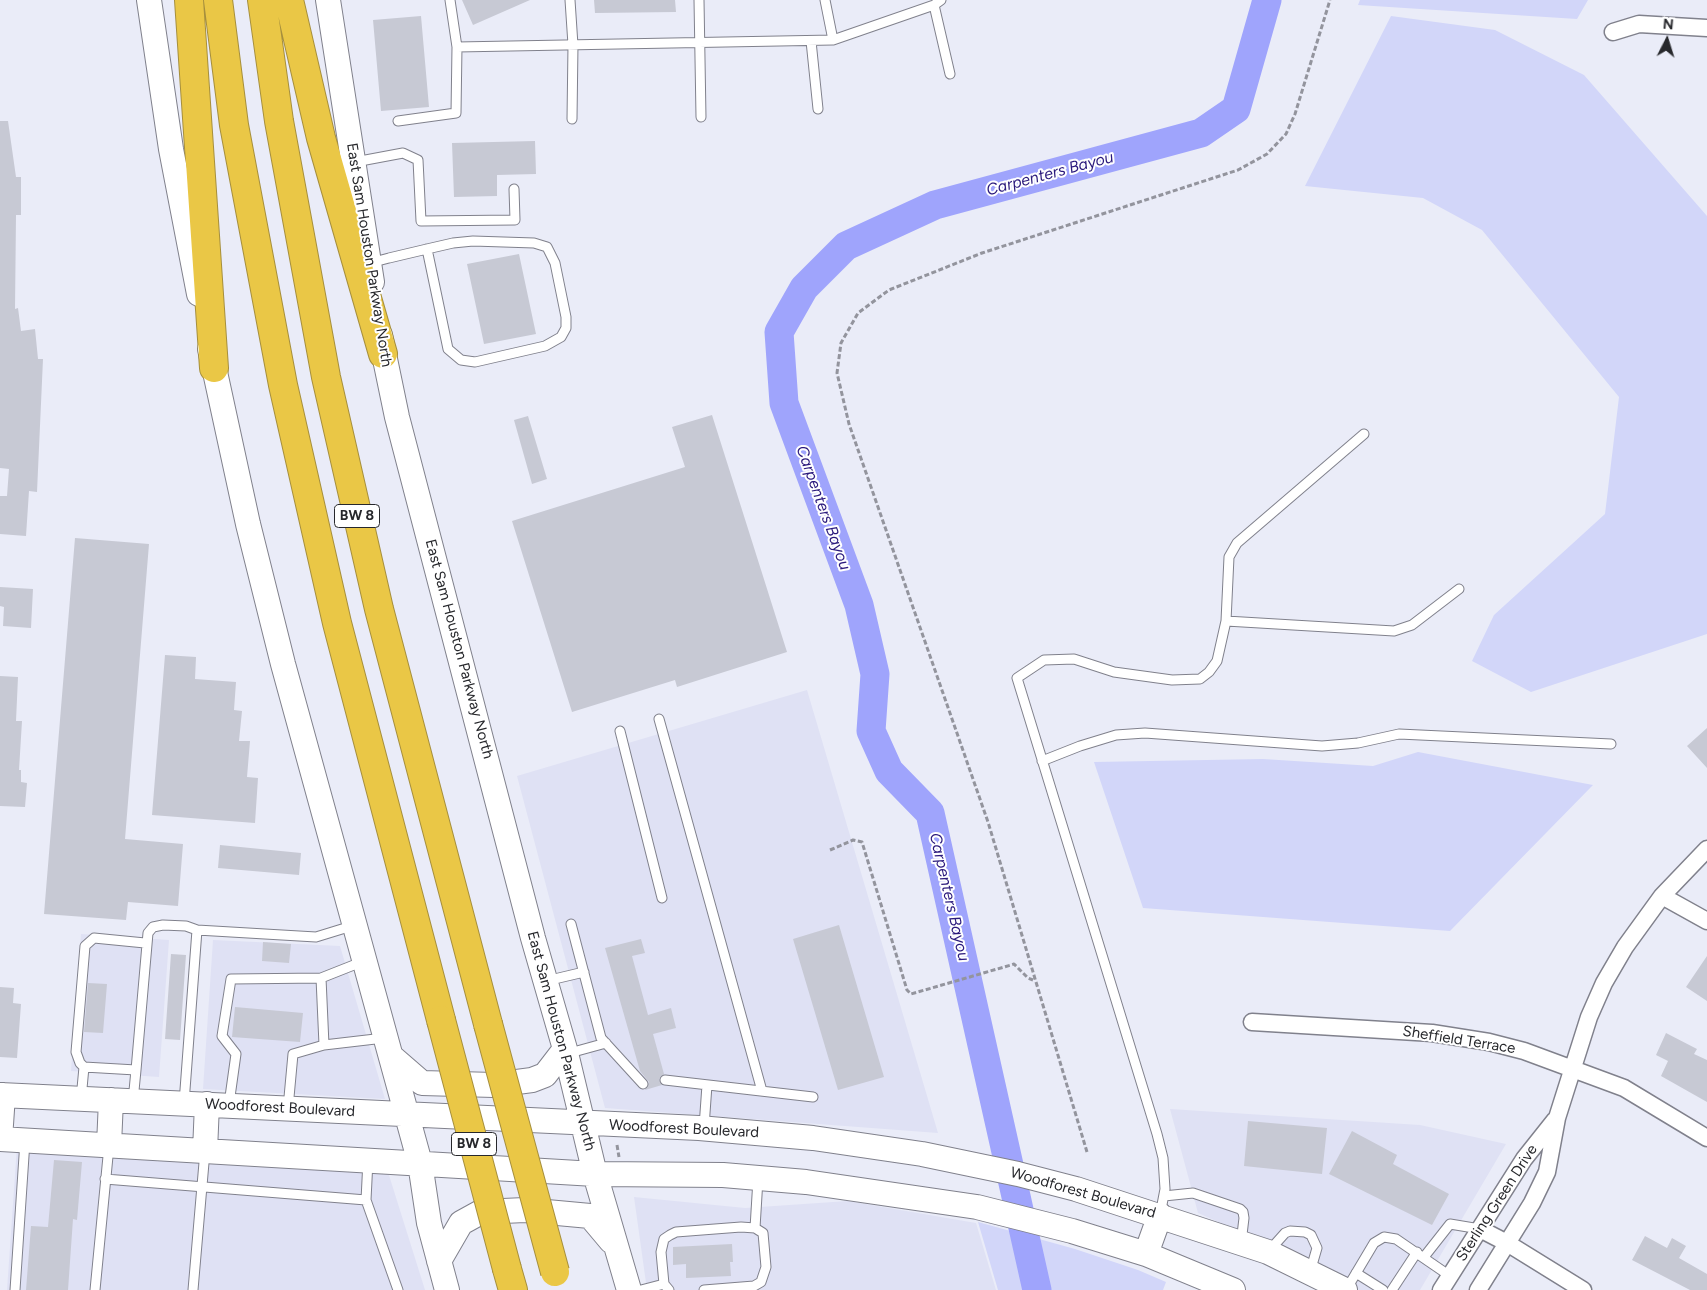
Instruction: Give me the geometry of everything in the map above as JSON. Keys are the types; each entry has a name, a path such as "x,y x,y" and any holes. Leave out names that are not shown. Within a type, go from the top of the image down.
{"highway":[{"path":"189,0 214,368"},
{"name":"BW 8","path":"218,0 234,125 285,394 337,623 510,1279"},
{"name":"BW 8","path":"262,0 282,140 326,377 379,609 557,1281"},
{"path":"289,0 321,138 383,354"}],"main road":[{"path":"150,0 171,149 214,368 248,524 283,664 366,960 420,1163 429,1223 447,1290"},
{"name":"East Sam Houston Parkway North","path":"331,6 383,354 397,417 596,1174 629,1290"},
{"path":"389,1047 422,1083 494,1085 532,1080 545,1075 565,1052"},
{"path":"2,1095 0,1139 596,1174 723,1175 890,1193 977,1207 1072,1231 1146,1254 1224,1288"},
{"name":"Woodforest Boulevard","path":"2,1095 704,1129 813,1138 922,1154 1076,1189 1162,1205 1242,1243 1268,1252 1310,1272 1349,1284"},
{"path":"109,1146 122,1101"},
{"path":"205,1151 207,1104"},
{"path":"1146,1254 1162,1205"},
{"path":"439,1261 460,1223 481,1212 525,1210 590,1216 618,1248"}],"street":[{"path":"1613,32 1639,24 1707,28"},
{"name":"Sterling Green Drive","path":"1478,1290 1547,1172 1557,1118 1588,1018 1604,983 1625,947 1662,896 1707,849"},
{"path":"1662,896 1707,921"},
{"name":"Sheffield Terrace","path":"1252,1022 1432,1033 1488,1042 1524,1051 1624,1088 1707,1138"},
{"name":"Sterling Green Drive","path":"1441,1290 1524,1159 1557,1118"},
{"path":"1480,1229 1507,1243 1583,1290"}],"lane":[{"path":"398,121 456,113 457,47 450,0"},
{"path":"570,0 573,45 572,119"},
{"path":"699,0 702,43 701,117"},
{"path":"825,0 832,40"},
{"path":"457,47 832,40 938,2 950,74"},
{"path":"811,41 818,109"},
{"path":"354,162 403,152 418,160 420,221 514,220 514,188"},
{"path":"369,263 427,249 473,241 534,243 547,247 555,263 566,317 566,328 560,337 545,346 476,362 461,360 448,349 427,249"},
{"path":"1242,1243 1244,1218 1240,1209 1193,1192 1162,1205 1163,1158 1157,1134 1017,678 1044,660 1074,659 1114,672 1172,680 1200,679 1210,672 1217,661 1226,621 1229,556 1237,543 1364,434"},
{"path":"1226,621 1394,631 1412,625 1459,589"},
{"path":"659,719 762,1091"},
{"path":"620,732 662,898"},
{"path":"1042,761 1080,746 1116,735 1145,733 1322,746 1358,743 1399,734 1611,744"},
{"path":"571,924 601,1038 643,1084"},
{"path":"122,1101 136,1070 145,943 148,933 153,927 186,926 197,930 316,937 356,925"},
{"path":"197,930 207,1104"},
{"path":"136,1070 84,1067 80,1063 76,1052 85,946 94,938 145,943"},
{"path":"207,1104 236,1054 222,1036 231,980 321,978 366,960"},
{"path":"545,981 584,972"},
{"path":"321,978 324,1045"},
{"path":"565,1052 606,1044"},
{"path":"288,1108 293,1054 324,1045 389,1047"},
{"path":"81,1099 84,1067"},
{"path":"665,1080 813,1097"},
{"path":"704,1129 706,1085"},
{"path":"15,1290 25,1141"},
{"path":"95,1290 109,1146"},
{"path":"193,1290 205,1151"},
{"path":"368,1160 366,1200 398,1290"},
{"path":"755,1228 758,1178"},
{"path":"105,1179 366,1200"},
{"path":"1392,1290 1421,1254 1450,1224 1480,1229"},
{"path":"641,1290 667,1287 662,1245 670,1234 684,1231 755,1228 763,1233 766,1245 766,1267 761,1282 754,1286 704,1290"},
{"path":"1268,1252 1290,1230 1305,1232 1311,1235 1317,1248 1310,1272"},
{"path":"1383,1290 1349,1284 1374,1243 1384,1237 1396,1238 1450,1276"}],"path":[{"path":"1086,1152 988,822 849,424 837,373 841,343 847,328 858,313 889,290 982,253 1238,170 1267,154 1286,134 1295,114 1330,0"},
{"path":"830,850 852,840 862,842 906,990 911,994 1011,964 1014,964 1028,978 1034,980"}],"shaded area":[{"path":"1360,0 1588,0 1577,19 1358,5"},
{"path":"1391,16 1495,30 1584,75 1707,216 1707,634 1531,692 1472,661 1494,615 1605,514 1619,397 1482,230 1423,198 1305,186"},
{"path":"807,690 938,1133 605,1108 517,776"},
{"path":"1418,752 1593,785 1450,931 1143,908 1094,762 1263,759 1373,766"},
{"path":"81,934 169,940 159,1077 71,1071"},
{"path":"213,940 340,946 385,1099 203,1089"},
{"path":"1170,1109 1420,1125 1506,1144 1420,1290 1359,1290 1296,1256 1198,1213"},
{"path":"17,1146 388,1172 425,1290 7,1290"},
{"path":"634,1197 745,1208 848,1201 976,1223 996,1290 647,1290"},
{"path":"978,1222 1075,1249 1138,1270 1166,1282 1163,1290 998,1290"}],"building":[{"path":"462,0 530,0 473,25"},
{"path":"594,0 675,0 676,12 595,13"},
{"path":"421,16 429,107 381,111 373,20"},
{"path":"0,121 8,121 16,177 21,177 21,215 16,215 15,309 18,308 21,331 35,329 38,359 43,359 37,492 29,491 26,536 0,534 0,496 7,496 9,469 0,468"},
{"path":"535,141 536,174 497,175 497,196 454,197 452,143"},
{"path":"519,254 536,334 484,344 467,264"},
{"path":"712,415 787,652 677,687 675,680 572,712 512,521 685,467 672,427"},
{"path":"528,416 547,479 532,484 514,420"},
{"path":"75,538 149,544 125,839 183,844 178,906 128,902 126,920 44,914"},
{"path":"0,587 33,589 31,628 3,626 4,607 0,606"},
{"path":"165,655 196,657 195,679 236,682 234,710 242,711 239,741 250,741 247,777 258,778 255,823 152,815"},
{"path":"0,676 18,677 16,721 22,721 19,770 21,770 21,782 27,783 25,807 0,806"},
{"path":"1707,728 1707,768 1687,746"},
{"path":"220,845 301,853 299,875 218,868"},
{"path":"839,925 884,1077 838,1090 793,939"},
{"path":"641,939 645,953 632,956 648,1015 671,1008 676,1028 653,1034 664,1074 659,1079 662,1085 645,1090 649,1082 640,1071 605,948"},
{"path":"263,942 291,944 289,963 262,961"},
{"path":"171,954 186,955 180,1040 165,1039"},
{"path":"1707,956 1707,1001 1686,987"},
{"path":"88,983 107,984 103,1033 84,1032"},
{"path":"0,987 14,988 13,1003 21,1004 17,1058 0,1057"},
{"path":"235,1007 303,1013 300,1042 232,1037"},
{"path":"1666,1033 1697,1049 1694,1054 1707,1060 1707,1102 1661,1076 1668,1061 1656,1055"},
{"path":"1248,1121 1327,1128 1322,1174 1244,1166"},
{"path":"1352,1131 1397,1155 1393,1164 1449,1194 1432,1225 1329,1174"},
{"path":"54,1160 82,1162 77,1220 73,1219 68,1290 26,1290 31,1226 48,1227"},
{"path":"1645,1236 1667,1248 1672,1238 1686,1246 1679,1258 1707,1274 1707,1290 1690,1290 1632,1260"},
{"path":"732,1244 733,1262 730,1262 731,1276 686,1278 686,1264 673,1265 673,1247"}],"waterway":[{"name":"Carpenters Bayou","path":"1037,1290 930,813 889,771 871,731 875,674 859,605 784,403 779,332 804,288 846,246 935,205 1201,133 1236,109 1267,0"}]}
